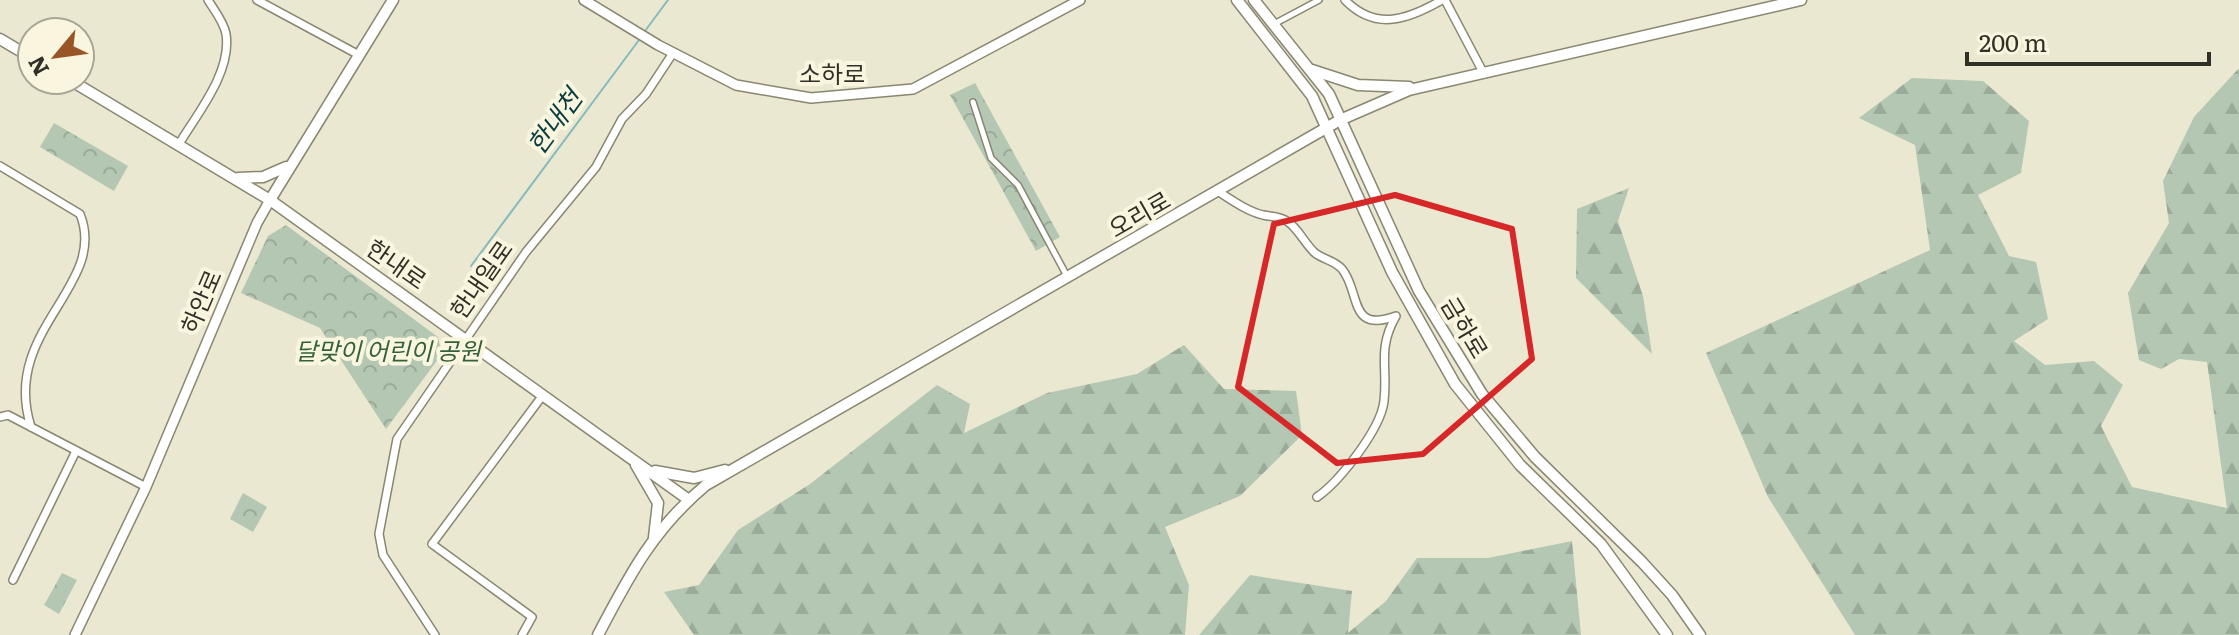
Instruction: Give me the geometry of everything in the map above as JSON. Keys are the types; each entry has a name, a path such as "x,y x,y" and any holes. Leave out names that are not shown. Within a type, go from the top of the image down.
{"main road":[{"name":"하안로","path":"270,200 393,0"},
{"name":"금하로","path":"1237,0 1312,96 1408,301 1470,406 1520,465 1601,544 1667,635"},
{"name":"금하로","path":"1254,0 1329,94 1419,291 1474,383 1535,457 1662,584 1700,635"},
{"name":"오리로","path":"598,635 637,560 654,537 689,500 731,469 1068,279 1340,120 1377,102 1419,88 1801,0"},
{"path":"1308,68 1358,85 1419,88"},
{"name":"한내로","path":"96,95 270,200 689,500"},
{"path":"234,177 274,175 296,156"},
{"path":"633,460 660,474 680,478 731,469"},
{"path":"633,460 658,503 654,537"}],"street":[{"path":"179,144 215,84 225,53 226,34 208,0"},
{"path":"257,0 359,55"},
{"name":"소하로","path":"584,0 658,45 736,85 773,94 811,98 893,93 933,82 1080,0"},
{"path":"1273,25 1319,0"},
{"path":"1345,0 1368,16 1392,21 1414,16 1444,0 1484,74"},
{"name":"한내일로","path":"435,635 383,555 379,534 397,439 549,220 570,201 596,167 622,119 646,94 673,53"},
{"path":"973,102 991,158 1018,185 1068,279"},
{"path":"0,166 80,214 86,228 80,260 21,361 22,402 31,427"},
{"path":"1219,192 1241,206 1264,215 1277,215 1296,228 1319,257 1334,262 1344,270 1354,302 1371,320 1381,322 1396,316"},
{"name":"하안로","path":"75,635 146,487 257,223 270,200"},
{"path":"1317,497 1332,486 1377,427 1384,403 1383,344 1396,316 1408,301"},
{"path":"522,635 532,617 432,544 543,395"},
{"path":"0,417 8,415 146,487"},
{"path":"13,580 76,451"}],"highlighted area":[{"path":"1395,195 1512,229 1532,359 1423,454 1337,463 1238,387 1274,224"}],"green space":[{"path":"2239,68 2239,635 1855,635 1768,497 1706,353 1930,250 1915,145 1859,118 1912,78 1983,81 2029,121 2021,173 1978,195 2009,256 2036,262 2048,319 2014,341 2045,365 2094,361 2123,385 2101,426 2132,487 2227,508 2207,362 2179,359 2161,369 2139,360 2128,293 2169,223 2163,181 2194,117"},
{"path":"975,83 1060,237 1036,251 950,95"},
{"path":"54,123 128,166 114,191 40,147"},
{"path":"1629,188 1618,221 1643,296 1652,354 1576,278 1577,209"},
{"name":"달맞이 어린이 공원","path":"286,225 438,337 442,354 386,429 320,328 241,293 268,236"},
{"path":"1184,345 1224,389 1296,391 1302,435 1240,496 1165,527 1189,585 1185,635 694,635 664,592 699,585 738,530 810,484 937,385 970,404 964,433 1047,393 1137,374"},
{"path":"243,493 267,507 253,532 230,519"},
{"path":"1572,541 1581,635 1199,635 1250,575 1352,591 1348,633 1386,601 1417,558 1488,558"},
{"path":"62,573 77,580 59,614 44,605"}],"waterway":[{"name":"한내천","path":"645,31 668,0"},
{"name":"한내천","path":"471,266 639,40"}]}
